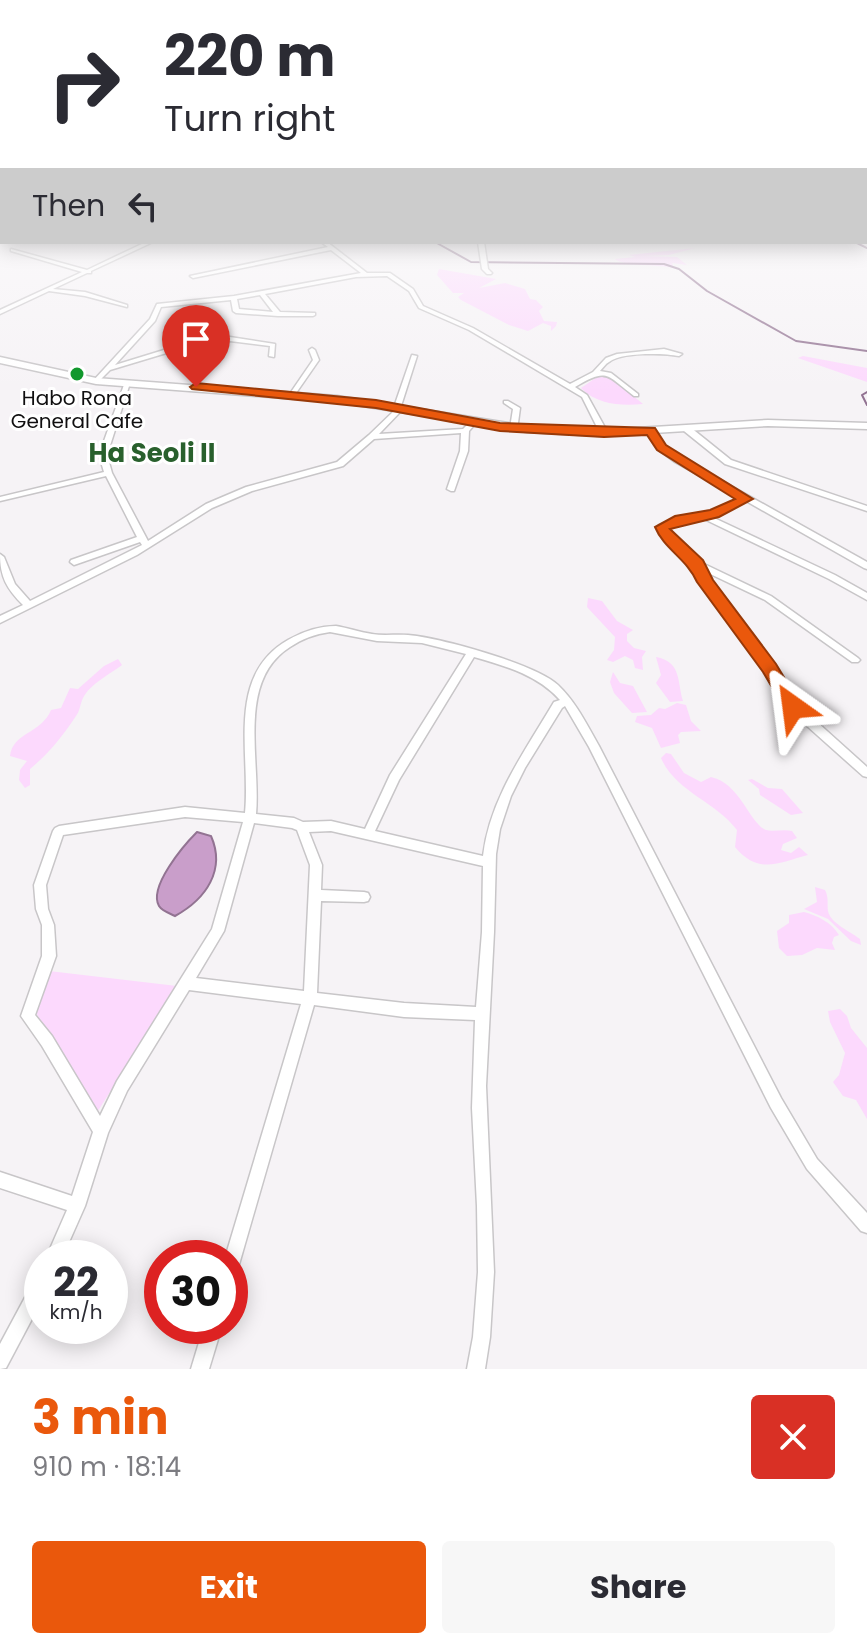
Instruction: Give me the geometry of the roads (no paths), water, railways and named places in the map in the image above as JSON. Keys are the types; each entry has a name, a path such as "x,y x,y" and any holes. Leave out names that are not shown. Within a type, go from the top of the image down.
{"main road":[{"path":"0,360 96,381 292,395 399,408 469,427 604,433 768,423 867,426"}],"street":[{"path":"61,264 89,272"},
{"path":"0,312 105,264"},
{"path":"193,276 253,264"},
{"path":"352,264 365,274"},
{"path":"484,264 489,273"},
{"path":"96,381 153,320 159,305 234,298 365,274 388,274 411,290 421,307 471,329 585,396 604,433"},
{"path":"50,290 85,294 125,306"},
{"path":"261,293 278,314"},
{"path":"234,298 236,311 313,314"},
{"path":"111,368 203,340 230,339 273,345 272,356"},
{"path":"292,395 316,360 312,350"},
{"path":"570,387 619,355 664,351 679,354"},
{"path":"0,620 209,506 249,489 340,464 372,437 399,408 414,356"},
{"path":"595,373 609,374 636,395"},
{"path":"127,383 103,455 108,473 144,542"},
{"path":"506,402 517,408 514,428"},
{"path":"372,437 469,427 451,489"},
{"path":"687,429 728,462 867,509"},
{"path":"650,431 662,448 745,499 867,566"},
{"path":"0,499 108,473"},
{"path":"745,499 704,516 680,519 662,527 667,537 697,564 768,598 855,660"},
{"path":"704,516 867,597"},
{"path":"74,562 144,542"},
{"path":"0,557 5,575 18,596 28,605"},
{"path":"697,564 705,582 770,668 793,707 867,773"},
{"path":"62,1240 77,1206 101,1131 122,1086 218,931 254,794 249,715 259,677 279,650 330,629 372,637 409,638 471,654 546,680 566,701 594,746 776,1103 812,1164 867,1225"},
{"path":"368,834 394,778 471,654"},
{"path":"476,1369 483,1336 485,1186 478,1058 484,1014 488,862 494,828 510,788 558,705 566,701"},
{"path":"101,1131 47,1041 28,1016 49,956 48,925 42,909 40,885 59,831 185,812 294,823 302,827 315,824 488,862"},
{"path":"238,1240 310,997 316,865 302,827"},
{"path":"317,895 364,897"},
{"path":"187,983 404,1010 484,1014"},
{"path":"0,1180 77,1206"},
{"path":"0,1362 24,1317"},
{"path":"200,1369 208,1344"}],"waterway":[{"path":"653,264 679,269 707,291 796,341 867,351"},
{"path":"867,392 862,395 867,405"}],"place":[{"name":"Habo Rona General Cafe","path":"77,374"}],"district":[{"name":"Ha Seoli II","path":"152,453"}]}
